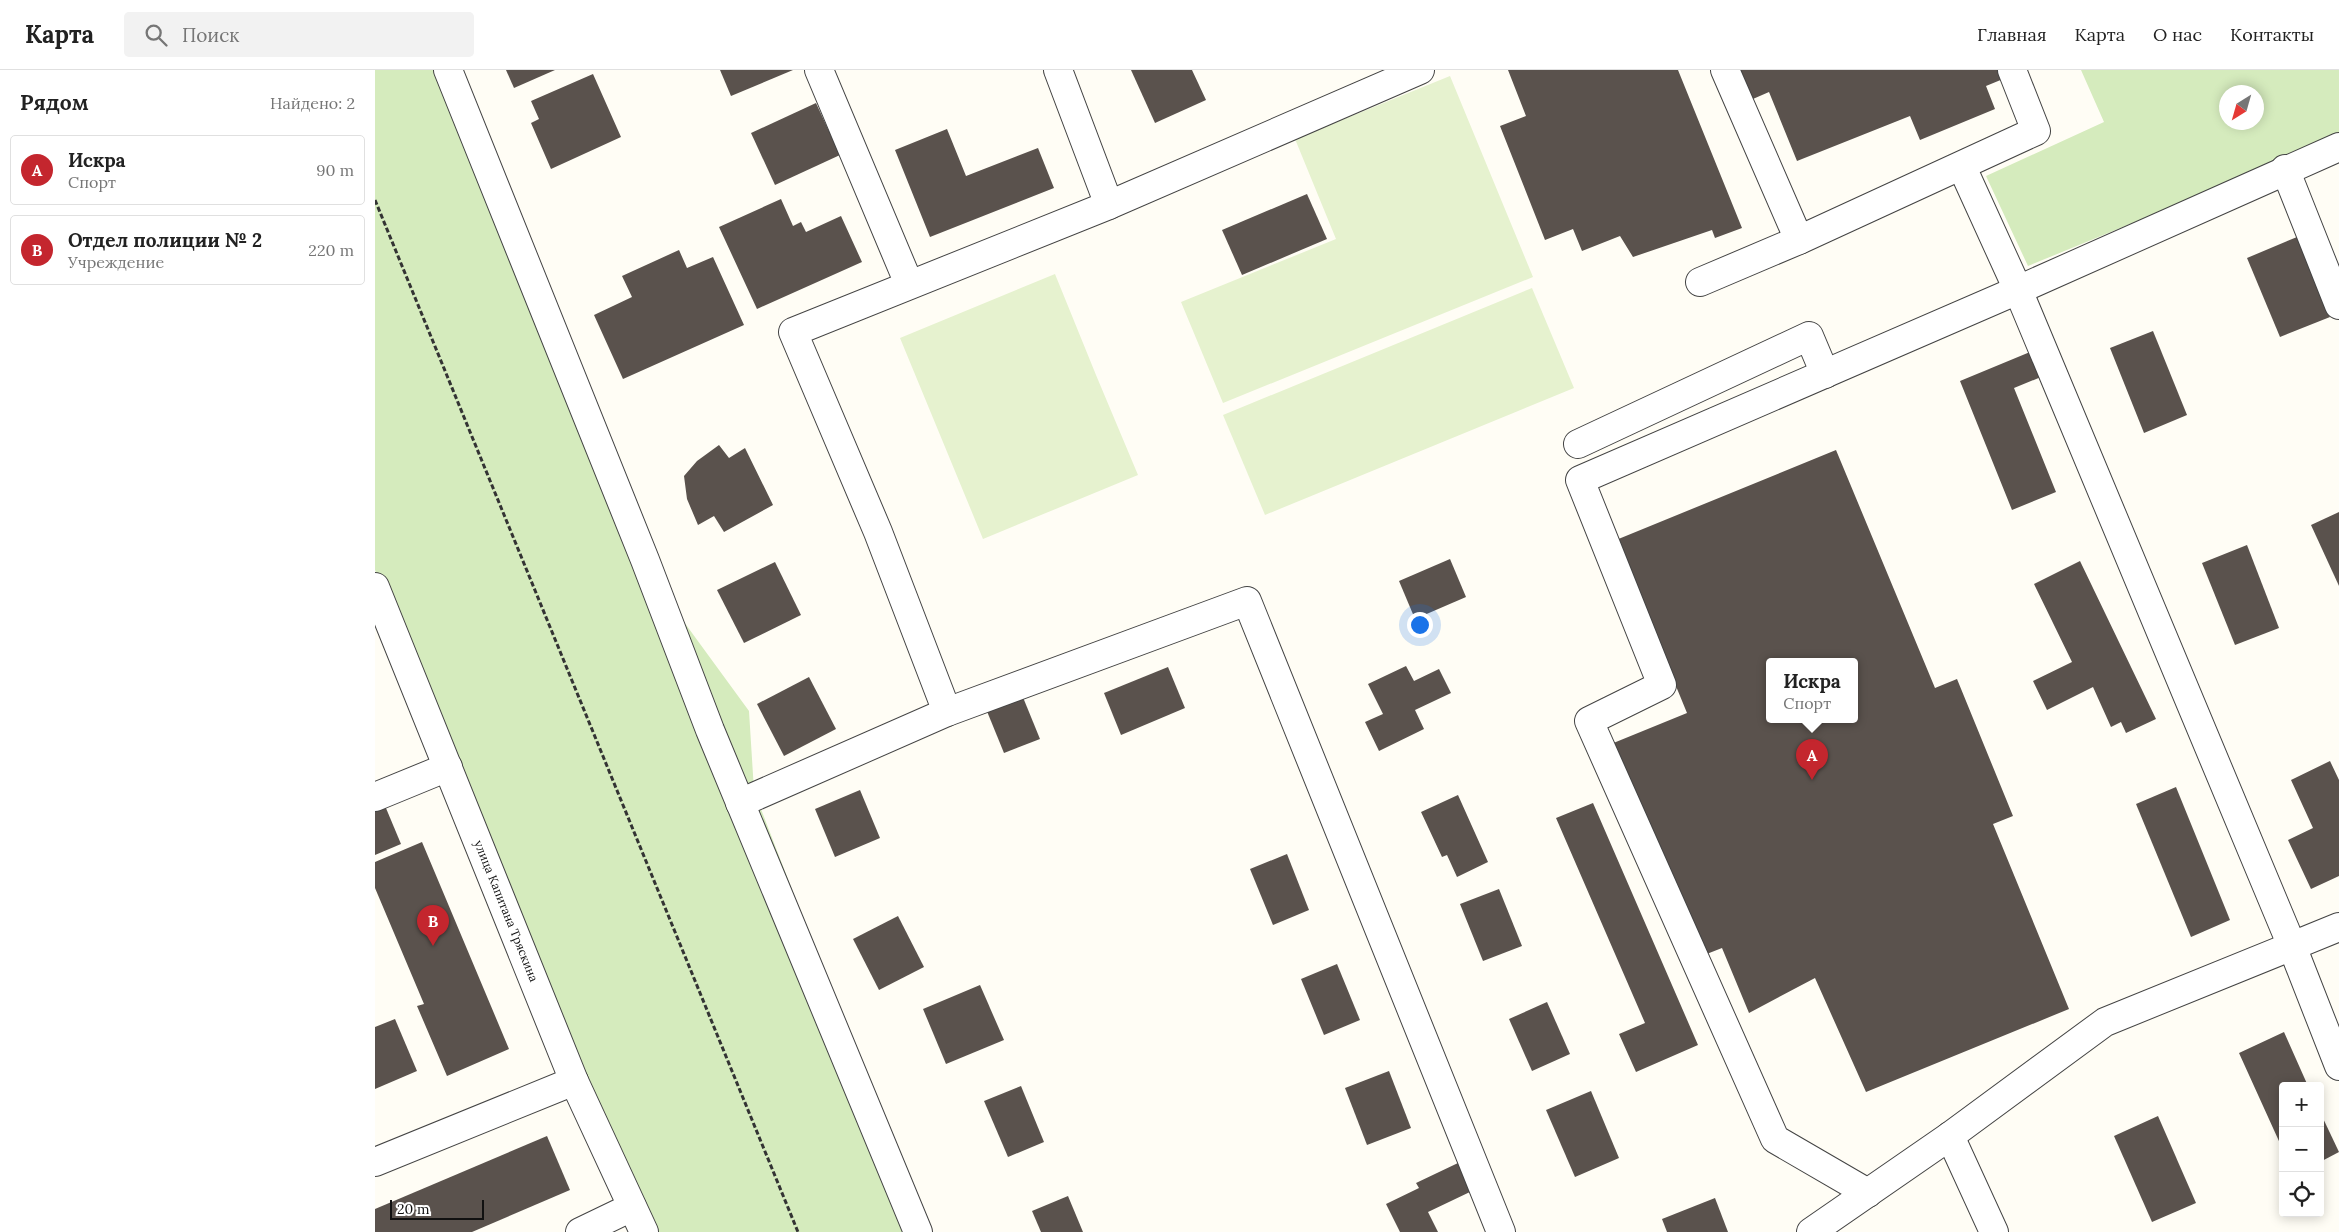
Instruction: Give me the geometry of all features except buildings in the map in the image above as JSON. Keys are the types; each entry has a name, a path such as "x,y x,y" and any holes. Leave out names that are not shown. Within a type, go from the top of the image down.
{"street":[{"path":"448,70 740,804 918,1232"},
{"path":"819,70 909,284"},
{"path":"1058,70 1109,205"},
{"path":"947,712 878,532 793,332 1109,205 1419,70"},
{"path":"1725,70 1799,240"},
{"path":"1700,282 1962,167 2036,131 2012,70"},
{"path":"1868,1193 1775,1139 1589,721 1662,685 1580,480 2018,290 2285,169 2339,147"},
{"path":"1962,167 2018,290 2292,946 2339,1066"},
{"path":"2285,169 2339,305"},
{"path":"1578,444 1809,336 1825,374"},
{"name":"улица Капитана Тряскина","path":"375,587 573,1081 643,1232"},
{"path":"740,804 947,712 1247,601 1501,1232"},
{"path":"375,797 448,767"},
{"path":"1811,1232 1951,1136 2105,1022 2339,927"},
{"path":"375,1162 573,1081"},
{"path":"1951,1136 1994,1232"},
{"path":"580,1232 632,1207"}],"path":[{"path":"375,200 798,1232"}],"green space":[{"path":"375,70 438,70 638,559 749,711 754,791 924,1232 652,1232 454,764 375,570"},
{"path":"2081,70 2339,70 2339,138 2028,266 1986,176 2104,122"},
{"path":"1450,76 1533,277 1223,403 1181,302 1336,239 1295,139"},
{"path":"1055,274 1138,475 983,539 900,338"},
{"path":"1532,288 1574,388 1265,515 1223,415"}],"place":[{"name":"Искра","path":"1812,780"},
{"name":"Отдел полиции № 2","path":"433,946"}]}
